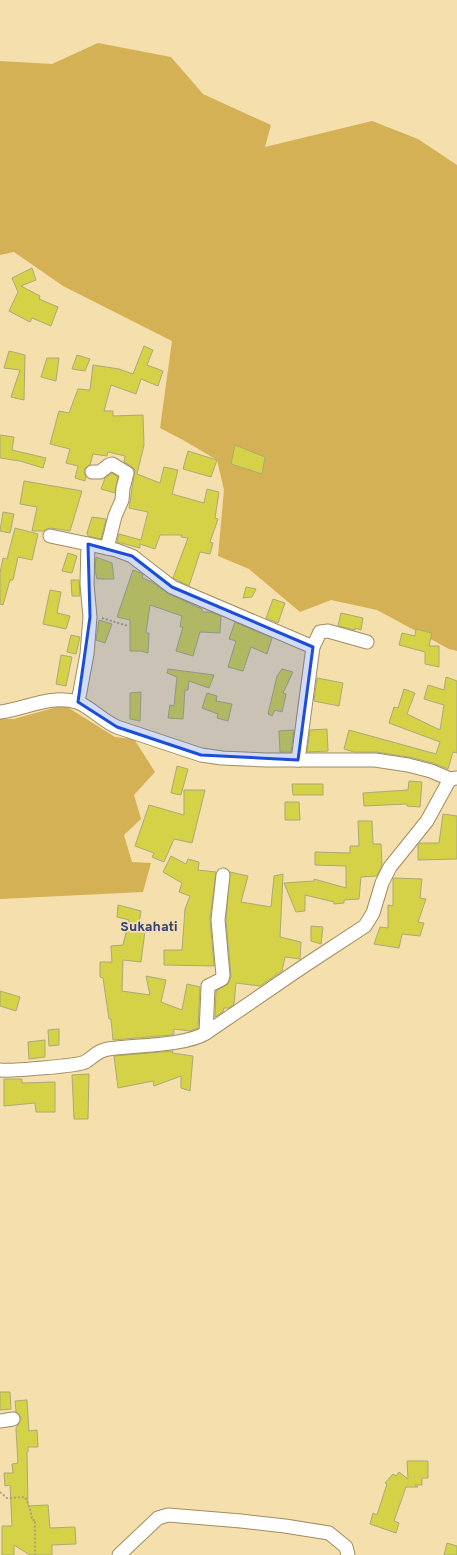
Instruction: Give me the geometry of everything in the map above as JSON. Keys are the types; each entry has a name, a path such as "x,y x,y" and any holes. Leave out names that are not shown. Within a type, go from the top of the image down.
{"street":[{"path":"92,472 100,472 112,464 127,473 123,488 122,500 115,516 107,548"},
{"path":"50,536 107,548 132,556 172,587 313,648"},
{"path":"78,702 87,654 90,617 87,584 88,544"},
{"path":"298,760 313,648 320,632 328,631 368,642"},
{"path":"0,712 59,699 78,702 117,727 201,755 222,758 375,760 408,765 453,779 427,821 390,867 382,883 373,912 365,926 201,1037 98,1051 84,1063 0,1070"},
{"path":"206,1033 208,986 222,979 223,975 218,920 223,875"},
{"path":"120,1555 158,1518 168,1516 249,1521 329,1533 346,1547 348,1555"}],"path":[{"path":"90,617 106,619 128,626"},
{"path":"0,1492 7,1498 25,1497 28,1502 32,1520 35,1520 35,1555"}],"highlighted area":[{"path":"88,544 132,556 172,587 313,647 298,760 201,755 117,727 78,702 90,617"}],"shaded area":[{"path":"98,43 171,57 203,94 271,125 265,147 372,121 418,139 457,165 457,651 449,649 377,610 331,600 300,612 249,569 218,556 224,490 217,460 160,428 172,341 63,286 14,252 0,255 0,61 52,64"},
{"path":"64,705 115,737 134,739 155,772 134,795 141,819 124,835 132,862 151,863 143,892 0,899 0,719 14,719"}],"building":[{"path":"32,268 36,280 21,286 40,296 39,299 58,307 51,326 32,318 30,322 9,311 18,292 12,278"},
{"path":"144,346 153,350 147,365 163,371 158,386 141,379 136,394 111,385 104,411 113,411 113,416 143,415 144,445 137,474 160,483 164,467 178,470 172,494 204,503 207,489 219,492 215,518 218,519 210,542 213,543 210,554 200,552 189,586 173,578 188,538 181,537 182,535 160,535 155,549 140,544 140,548 117,542 119,534 141,540 148,512 129,508 135,470 124,462 125,456 108,452 107,456 93,454 90,465 85,468 85,481 75,478 78,466 66,463 70,449 50,444 59,411 69,413 78,389 90,390 93,365 119,369 133,374"},
{"path":"9,351 25,355 24,400 11,397 20,370 4,368"},
{"path":"77,355 90,359 85,371 72,369"},
{"path":"47,358 59,358 56,381 41,377"},
{"path":"0,435 14,437 12,450 46,458 43,468 20,461 0,458"},
{"path":"235,445 265,457 262,474 231,464"},
{"path":"188,451 217,460 211,477 183,469"},
{"path":"112,473 118,477 115,493 101,489 105,478"},
{"path":"24,481 82,491 70,531 51,528 44,531 32,531 37,507 20,504"},
{"path":"3,512 14,514 10,533 0,531"},
{"path":"92,517 106,519 101,539 88,536 87,533"},
{"path":"15,528 38,534 32,560 18,557 13,580 10,580 3,605 0,604 0,573 3,558 7,559"},
{"path":"68,553 77,556 72,573 62,571"},
{"path":"96,557 112,563 114,579 97,579 95,570"},
{"path":"133,570 141,573 143,575 142,578 152,582 169,594 202,609 202,612 210,612 221,616 220,633 200,632 193,656 176,651 183,627 180,627 182,616 150,605 146,633 149,633 148,653 141,651 130,651 130,620 117,617"},
{"path":"71,580 79,580 80,596 72,596"},
{"path":"246,587 256,589 252,597 243,598"},
{"path":"50,590 61,592 57,613 70,616 66,629 43,624"},
{"path":"273,599 285,603 278,623 266,618"},
{"path":"341,613 363,618 361,630 338,626"},
{"path":"99,620 112,624 105,643 96,640"},
{"path":"235,622 272,638 267,654 251,647 243,671 228,667 236,641 229,639"},
{"path":"416,629 432,633 429,646 439,646 439,667 425,664 425,652 399,645 402,633 415,636"},
{"path":"71,635 80,637 76,654 67,652"},
{"path":"61,655 72,657 66,686 56,684"},
{"path":"168,669 214,675 209,688 189,681 188,690 185,690 183,719 168,718 170,705 174,706 177,677 167,673"},
{"path":"282,669 293,672 283,693 286,694 282,712 275,710 272,716 268,714 277,676"},
{"path":"446,677 457,681 457,753 453,752 448,769 433,763 409,757 376,752 354,752 344,749 349,730 436,754 440,742 389,723 394,707 398,708 404,689 415,693 407,714 440,730 444,705 424,699 428,685 444,690"},
{"path":"317,678 343,683 339,706 314,701"},
{"path":"141,692 140,721 130,719 130,693"},
{"path":"207,693 217,696 216,701 232,704 228,721 217,718 218,714 202,708"},
{"path":"327,729 328,751 307,752 310,730"},
{"path":"294,730 291,752 280,752 279,731"},
{"path":"177,766 188,769 181,795 171,793"},
{"path":"409,781 422,782 420,807 407,806 407,804 364,806 363,793 408,790"},
{"path":"292,784 323,784 323,795 293,795"},
{"path":"184,790 205,790 192,843 174,839 164,862 152,857 154,853 135,846 149,805 184,815"},
{"path":"285,802 299,802 300,820 285,820"},
{"path":"443,814 457,816 457,859 418,860 418,845 420,843 439,843"},
{"path":"358,821 372,821 373,844 381,844 382,865 377,876 361,877 359,899 344,900 344,903 334,904 334,902 305,895 305,911 296,912 284,883 314,881 314,879 346,888 346,866 315,865 315,852 350,853 350,846 359,846"},
{"path":"171,856 186,864 188,859 199,862 198,870 216,872 210,919 214,966 164,965 164,950 182,950 185,909 190,896 179,892 182,883 163,872"},
{"path":"230,872 248,876 241,902 271,907 274,876 283,874 280,937 301,942 300,959 285,957 282,971 260,986 236,983 234,1004 229,1008 224,1008 223,1012 215,1017 216,991 228,984 231,977 226,920"},
{"path":"393,878 422,879 420,898 426,899 418,922 424,923 420,936 402,934 399,948 374,944 380,927 388,928 388,905 393,906"},
{"path":"118,905 141,911 138,931 145,931 141,962 123,960 122,991 150,995 146,976 166,980 161,1002 182,1010 187,984 200,987 198,1028 190,1031 174,1029 174,1034 171,1035 113,1040 111,1019 109,1019 103,978 100,977 100,962 112,962 111,946 123,945 129,920 117,917"},
{"path":"311,926 323,927 321,944 311,941"},
{"path":"0,991 20,997 16,1011 0,1006"},
{"path":"59,1029 59,1045 49,1046 48,1030"},
{"path":"45,1040 45,1057 29,1059 28,1042"},
{"path":"173,1051 172,1053 193,1056 190,1091 181,1088 181,1076 154,1086 153,1081 118,1088 114,1056"},
{"path":"89,1074 88,1119 74,1119 72,1075"},
{"path":"4,1079 22,1079 22,1083 55,1082 55,1112 36,1112 35,1103 4,1106"},
{"path":"0,1392 10,1392 11,1409 0,1410"},
{"path":"27,1400 29,1431 37,1430 38,1447 28,1447 27,1452 28,1506 48,1505 50,1528 75,1527 76,1544 52,1545 52,1555 30,1555 14,1545 14,1555 2,1555 2,1526 12,1526 10,1485 5,1486 4,1473 13,1473 12,1464 18,1463 16,1429 21,1418 16,1412 15,1401"},
{"path":"407,1461 428,1461 428,1478 422,1478 422,1485 415,1485 418,1487 406,1487 394,1521 399,1523 396,1533 370,1524 373,1513 377,1515 387,1484 385,1483 393,1474 396,1476 399,1472 408,1479"},
{"path":"447,1543 457,1546 457,1555 444,1555"}],"district":[{"name":"Sukahati","path":"149,927"}]}
